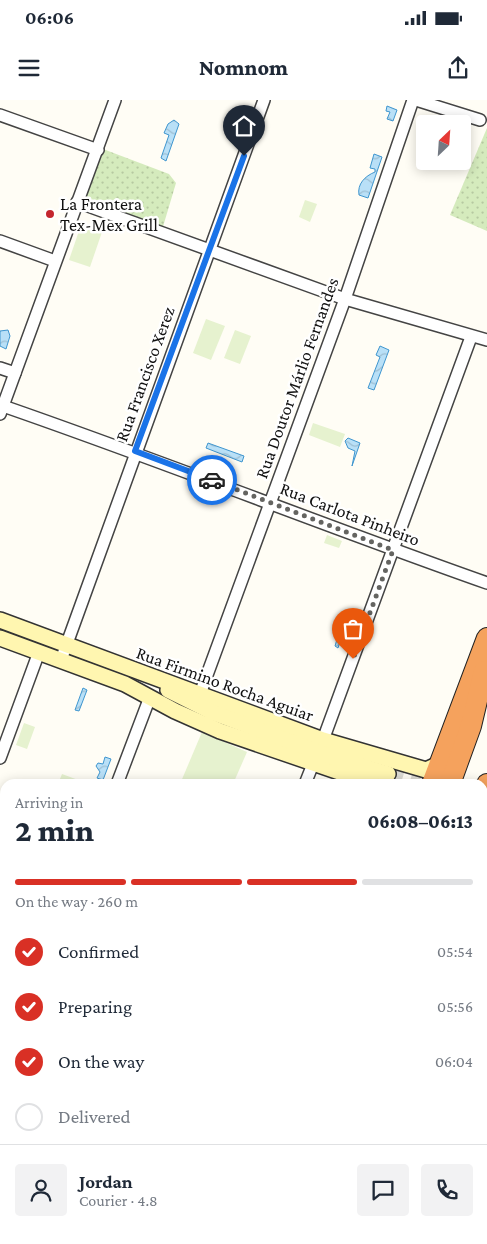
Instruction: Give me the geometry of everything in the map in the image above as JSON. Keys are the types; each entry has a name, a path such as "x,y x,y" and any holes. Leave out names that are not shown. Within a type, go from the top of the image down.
{"highway":[{"path":"434,779 487,638"},
{"path":"452,779 471,726 487,652"}],"street":[{"path":"2,410 115,100"},
{"name":"Rua Francisco Xerez","path":"61,660 135,451 264,100"},
{"path":"415,100 480,120"},
{"name":"Rua Doutor Márlio Fernandes","path":"200,694 345,299 415,100"},
{"path":"0,115 98,150"},
{"path":"78,202 345,299 471,337 487,340"},
{"path":"0,241 56,261"},
{"path":"323,740 471,337"},
{"path":"0,368 15,373"},
{"name":"Rua Carlota Pinheiro","path":"2,410 135,451 393,550 487,583"},
{"name":"Rua Firmino Rocha Aguiar","path":"0,620 323,740 426,770 439,764"},
{"name":"Rua Firmino Rocha Aguiar","path":"0,638 126,684 175,712 220,731 359,779"},
{"path":"0,758 39,652"},
{"path":"137,672 214,714 332,757 388,774"},
{"path":"119,779 150,697"},
{"path":"307,779 314,764"}],"green space":[{"path":"487,128 487,231 450,215 469,170 471,170 471,166"},
{"path":"103,149 169,174 176,183 162,230 84,202"},
{"path":"305,200 317,204 310,222 299,217"},
{"path":"81,225 102,232 90,267 69,260"},
{"path":"206,319 225,326 211,360 193,353"},
{"path":"235,330 251,336 240,364 224,358"},
{"path":"313,423 345,434 340,447 309,435"},
{"path":"327,535 342,541 339,548 324,543"},
{"path":"24,723 35,727 27,749 16,745"},
{"path":"202,732 247,752 235,779 182,779"},
{"path":"62,774 76,779 60,779"}],"water":[{"path":"387,106 397,110 393,121 387,119 390,112 386,111"},
{"path":"174,120 179,124 166,161 161,158 169,135 164,133 168,124"},
{"path":"374,154 382,157 368,198 359,195 359,187 362,181 375,172 375,169 370,168"},
{"path":"8,330 10,336 6,349 0,346 0,331"},
{"path":"380,346 389,350 374,390 368,388 380,357 376,355"},
{"path":"348,438 360,443 352,466 355,451 348,448 345,441"},
{"path":"208,443 244,456 242,462 206,448"},
{"path":"341,626 345,627 338,648 335,646 338,636 337,630"},
{"path":"83,688 87,690 79,711 75,710"},
{"path":"105,757 111,759 103,779 100,779 97,778 100,772 96,766 98,763 103,764"}],"tunnel":[{"path":"388,774 404,779"}],"way so far":[{"path":"212,480 393,550 353,659"}],"place":[{"name":"La Frontera Tex-Mex Grill","path":"50,214"}],"route":[{"path":"212,480 135,451 244,156"}]}
